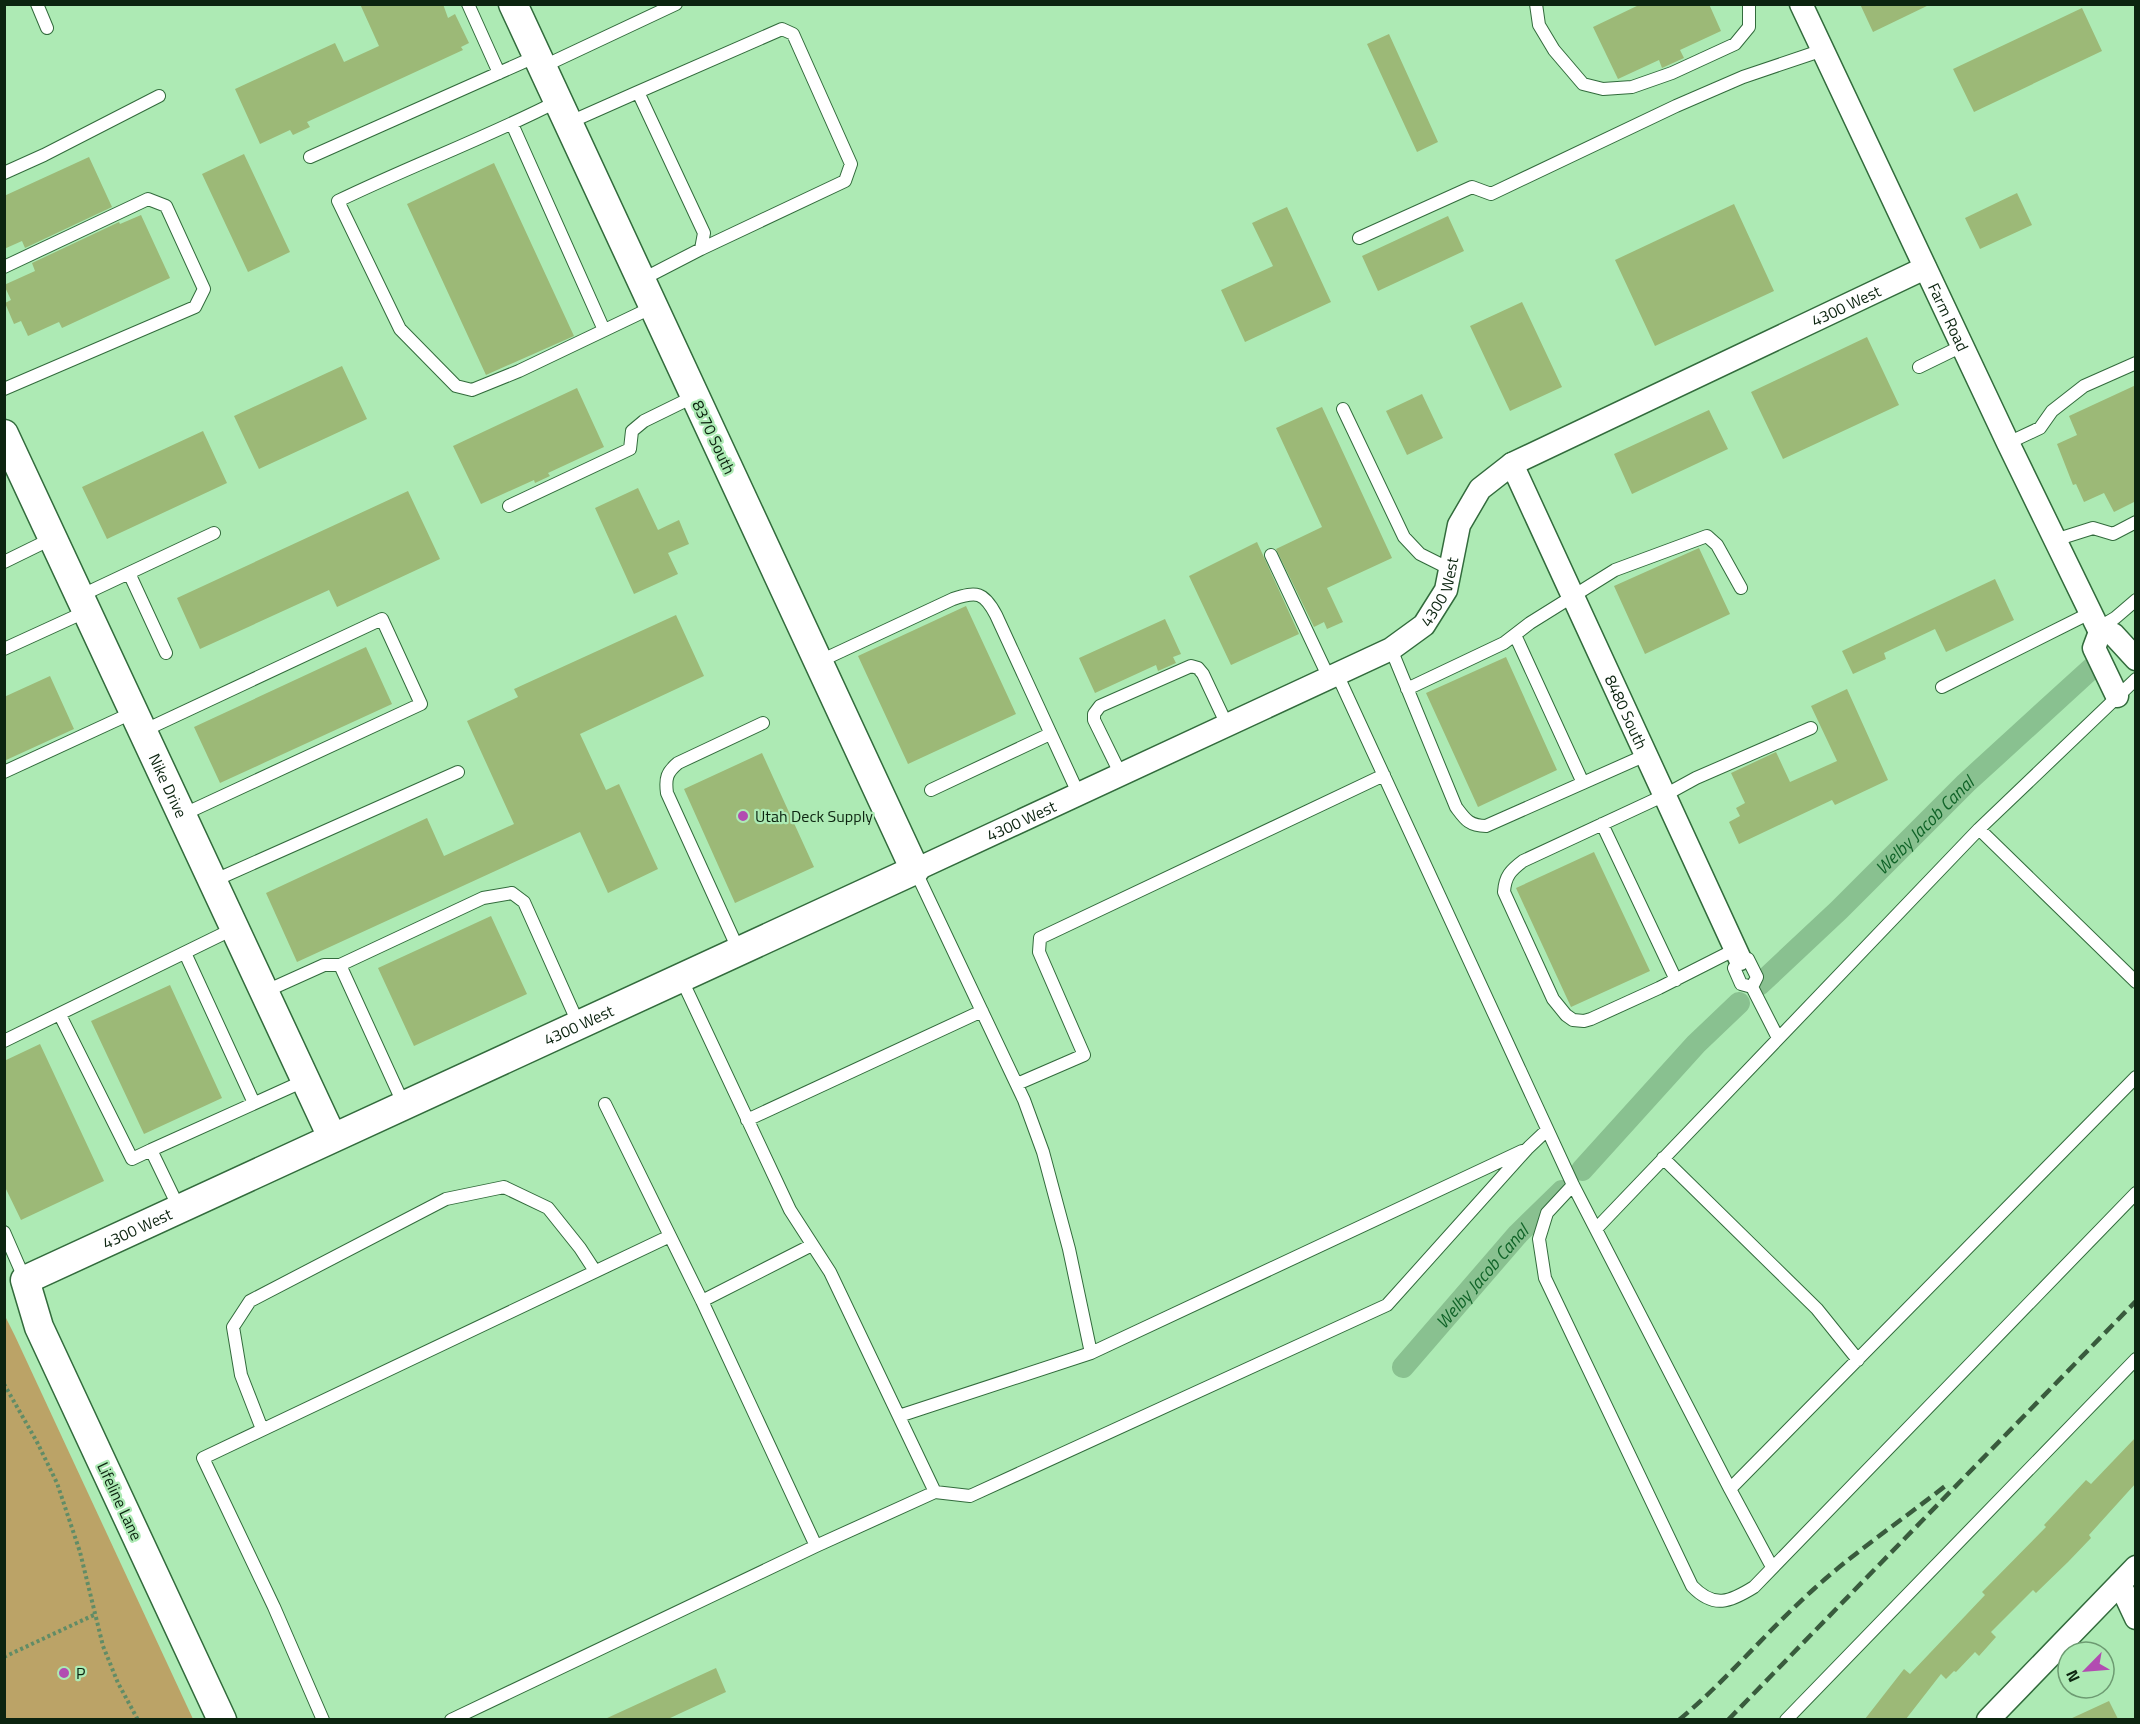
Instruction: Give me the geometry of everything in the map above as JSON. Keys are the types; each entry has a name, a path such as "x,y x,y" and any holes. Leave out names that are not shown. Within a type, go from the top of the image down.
{"street":[{"name":"8370 South","path":"513,4 915,870"},
{"name":"Farm Road","path":"1801,4 2096,624"},
{"name":"4300 West","path":"25,1280 1391,649 1424,625 1446,590 1459,525 1480,489 1512,464 1925,268"},
{"name":"Nike Drive","path":"4,434 332,1137"},
{"name":"8480 South","path":"1512,464 1738,954"},
{"path":"2117,696 2094,648 2096,624 2113,634 2136,659"},
{"name":"Lifeline Lane","path":"25,1280 39,1327 222,1719"},
{"path":"1988,1719 2136,1567"},
{"path":"2120,1584 2136,1618"}],"lane":[{"path":"37,4 47,28"},
{"path":"468,4 499,73"},
{"path":"310,157 499,73 540,62 676,4"},
{"path":"1536,4 1539,25 1554,50 1583,84 1602,89 1632,87 1672,73 1735,44 1749,27 1749,4"},
{"path":"641,280 845,181 851,164 793,34 782,29 638,92 512,124 391,175 338,201 400,328 456,386 472,390 519,371 653,307"},
{"path":"1359,238 1472,187 1491,194 1676,106 1743,77 1823,50"},
{"path":"638,92 704,233 701,249"},
{"path":"4,173 159,96"},
{"path":"512,124 604,330"},
{"path":"4,267 148,199 166,206 204,289 195,307 4,389"},
{"path":"1919,367 1962,346"},
{"path":"2008,443 2040,428 2052,411 2084,386 2136,363"},
{"path":"509,506 630,450 632,431 644,421 695,396"},
{"path":"1343,410 1404,537 1420,554 1450,569"},
{"path":"2055,540 2092,528 2113,534 2136,522"},
{"path":"4,649 84,604 129,573 214,533"},
{"path":"1407,689 1504,643 1530,623 1615,570 1707,536 1717,545 1741,588"},
{"path":"4,562 53,538"},
{"path":"1271,555 1384,775 1573,1185 1772,1567"},
{"path":"129,573 166,653"},
{"path":"818,662 953,599 968,594 981,596 988,600 996,615 1079,795"},
{"path":"1942,687 2115,618 2136,600"},
{"path":"4,772 138,721 381,619 421,704 182,815"},
{"path":"1515,634 1583,783"},
{"path":"1391,649 1456,807 1467,822 1476,826 1486,826 1646,755"},
{"path":"1121,775 1094,720 1094,714 1100,706 1191,666 1198,668 1203,674 1227,725"},
{"path":"1596,1229 1979,829 2136,679"},
{"path":"739,951 667,793 665,782 667,772 678,763 763,723"},
{"path":"1738,954 1584,1021 1573,1020 1553,999 1504,892 1505,880 1511,870 1523,861 1665,795 1696,778 1811,728"},
{"path":"931,790 1050,735"},
{"path":"213,881 458,772"},
{"path":"1017,1084 1084,1055 1039,952 1040,938 1384,775"},
{"path":"1602,825 1676,980"},
{"path":"1979,829 2136,982"},
{"path":"915,870 1017,1084 1043,1152 1069,1249 1091,1353"},
{"path":"264,992 324,965 340,965 483,898 512,893 524,902 579,1025"},
{"path":"4,1041 235,928"},
{"path":"185,953 254,1103"},
{"path":"1738,954 1734,968 1742,984 1752,987 1778,1038"},
{"path":"340,965 404,1105"},
{"path":"681,978 790,1210 830,1272 935,1492"},
{"path":"747,1120 982,1011"},
{"path":"60,1015 132,1159 306,1080"},
{"path":"1730,1490 2136,1077"},
{"path":"605,1104 702,1301 816,1546"},
{"path":"451,1719 935,1492 970,1496 1387,1305 1527,1149 1547,1130"},
{"path":"899,1416 1091,1353 1527,1149"},
{"path":"151,1150 179,1208"},
{"path":"1664,1158 1817,1309 1858,1360"},
{"path":"1573,1185 1547,1213 1539,1239 1545,1278 1692,1586 1702,1596 1718,1602 1735,1599 1754,1587 2136,1192"},
{"path":"262,1429 241,1375 232,1327 250,1301 446,1199 504,1187 548,1208 596,1271"},
{"path":"4,1232 25,1280"},
{"path":"323,1719 274,1606 203,1458 670,1236"},
{"path":"702,1301 812,1245"},
{"path":"1786,1719 2136,1359"}],"path":[{"path":"4,1384 41,1448 57,1483 80,1552 110,1664 138,1719"},
{"path":"4,1657 96,1614"}],"shaded area":[{"path":"4,1314 15,1336 193,1719 5,1719"}],"building":[{"path":"360,4 443,4 448,18 455,14 469,43 461,47 463,50 307,122 310,127 293,135 290,130 260,144 235,89 335,43 344,62 379,46"},
{"path":"1641,4 1709,4 1721,31 1680,50 1684,58 1662,68 1659,60 1618,79 1593,27"},
{"path":"1860,4 1931,4 1873,32"},
{"path":"2082,8 2102,51 1974,112 1953,69"},
{"path":"1389,34 1438,142 1417,152 1367,44"},
{"path":"244,154 290,252 248,272 202,174"},
{"path":"89,157 112,207 25,248 22,241 4,249 4,196"},
{"path":"494,163 574,336 486,375 407,204"},
{"path":"2017,193 2032,225 1980,249 1965,218"},
{"path":"1734,204 1774,291 1655,346 1615,260"},
{"path":"1287,207 1331,302 1245,342 1221,290 1273,266 1252,223"},
{"path":"141,215 170,278 62,328 59,322 28,336 21,321 14,324 5,303 11,300 4,285 35,271 32,263 119,222 120,224"},
{"path":"1448,216 1464,251 1378,291 1362,256"},
{"path":"1522,302 1562,387 1510,411 1470,326"},
{"path":"1867,337 1899,405 1783,459 1751,392"},
{"path":"342,366 367,419 259,469 234,416"},
{"path":"2136,385 2136,501 2114,512 2104,493 2084,502 2076,484 2073,485 2057,444 2077,435 2069,416"},
{"path":"577,388 604,447 548,473 550,476 535,483 534,480 481,504 453,446"},
{"path":"1422,394 1443,438 1407,455 1386,411"},
{"path":"1322,407 1392,558 1327,588 1343,622 1327,629 1324,622 1314,627 1276,549 1322,527 1276,428"},
{"path":"1709,410 1728,449 1632,494 1614,454"},
{"path":"203,431 227,483 107,539 82,487"},
{"path":"638,488 658,530 679,520 689,544 668,553 678,574 634,594 595,508"},
{"path":"408,491 440,559 337,607 329,590 200,649 177,598"},
{"path":"1257,542 1299,634 1231,665 1189,576"},
{"path":"1699,548 1730,614 1645,654 1614,586"},
{"path":"1995,579 2014,620 1946,652 1935,629 1884,653 1886,659 1853,674 1842,651"},
{"path":"966,606 1016,714 908,764 858,656"},
{"path":"676,615 704,676 580,734 606,790 619,784 658,869 608,893 580,832 297,962 266,893 427,818 444,856 514,824 467,721 518,697 514,689"},
{"path":"1165,619 1181,654 1173,657 1176,663 1158,671 1156,665 1095,693 1079,658"},
{"path":"366,647 392,704 220,783 194,727"},
{"path":"1506,657 1557,770 1478,807 1426,693"},
{"path":"50,676 74,729 4,761 4,697"},
{"path":"1847,689 1888,780 1835,805 1832,800 1739,844 1729,822 1740,816 1736,808 1745,803 1731,773 1776,752 1790,782 1837,761 1811,706"},
{"name":"Utah Deck Supply","path":"762,753 814,867 735,903 684,789"},
{"path":"1594,852 1650,971 1571,1007 1516,888"},
{"path":"491,916 527,994 414,1046 378,968"},
{"path":"170,985 222,1098 144,1134 91,1021"},
{"path":"40,1044 104,1181 21,1220 4,1185 4,1061"},
{"path":"2136,1437 2136,1483 2068,1562 2036,1593 2033,1590 1991,1632 1996,1637 1979,1656 1975,1652 1946,1679 1941,1674 1906,1719 1865,1719 1904,1669 1910,1674 1985,1595 1982,1592 2046,1527 2044,1525 2086,1480 2091,1484"},
{"path":"716,1668 726,1692 668,1719 605,1719"},
{"path":"2109,1701 2118,1719 2070,1719"}],"waterway":[{"name":"Welby Jacob Canal","path":"1759,985 1839,910 1966,783 2092,668"},
{"name":"Welby Jacob Canal","path":"1582,1170 1696,1044 1739,1003"},
{"name":"Welby Jacob Canal","path":"1403,1367 1518,1234 1562,1191"}],"railway":[{"path":"1728,1720 2136,1301"},
{"path":"1679,1720 1815,1588 1864,1547 1949,1483"}],"place":[{"name":"Utah Deck Supply","path":"743,816"},
{"name":"P","path":"64,1673"}]}
